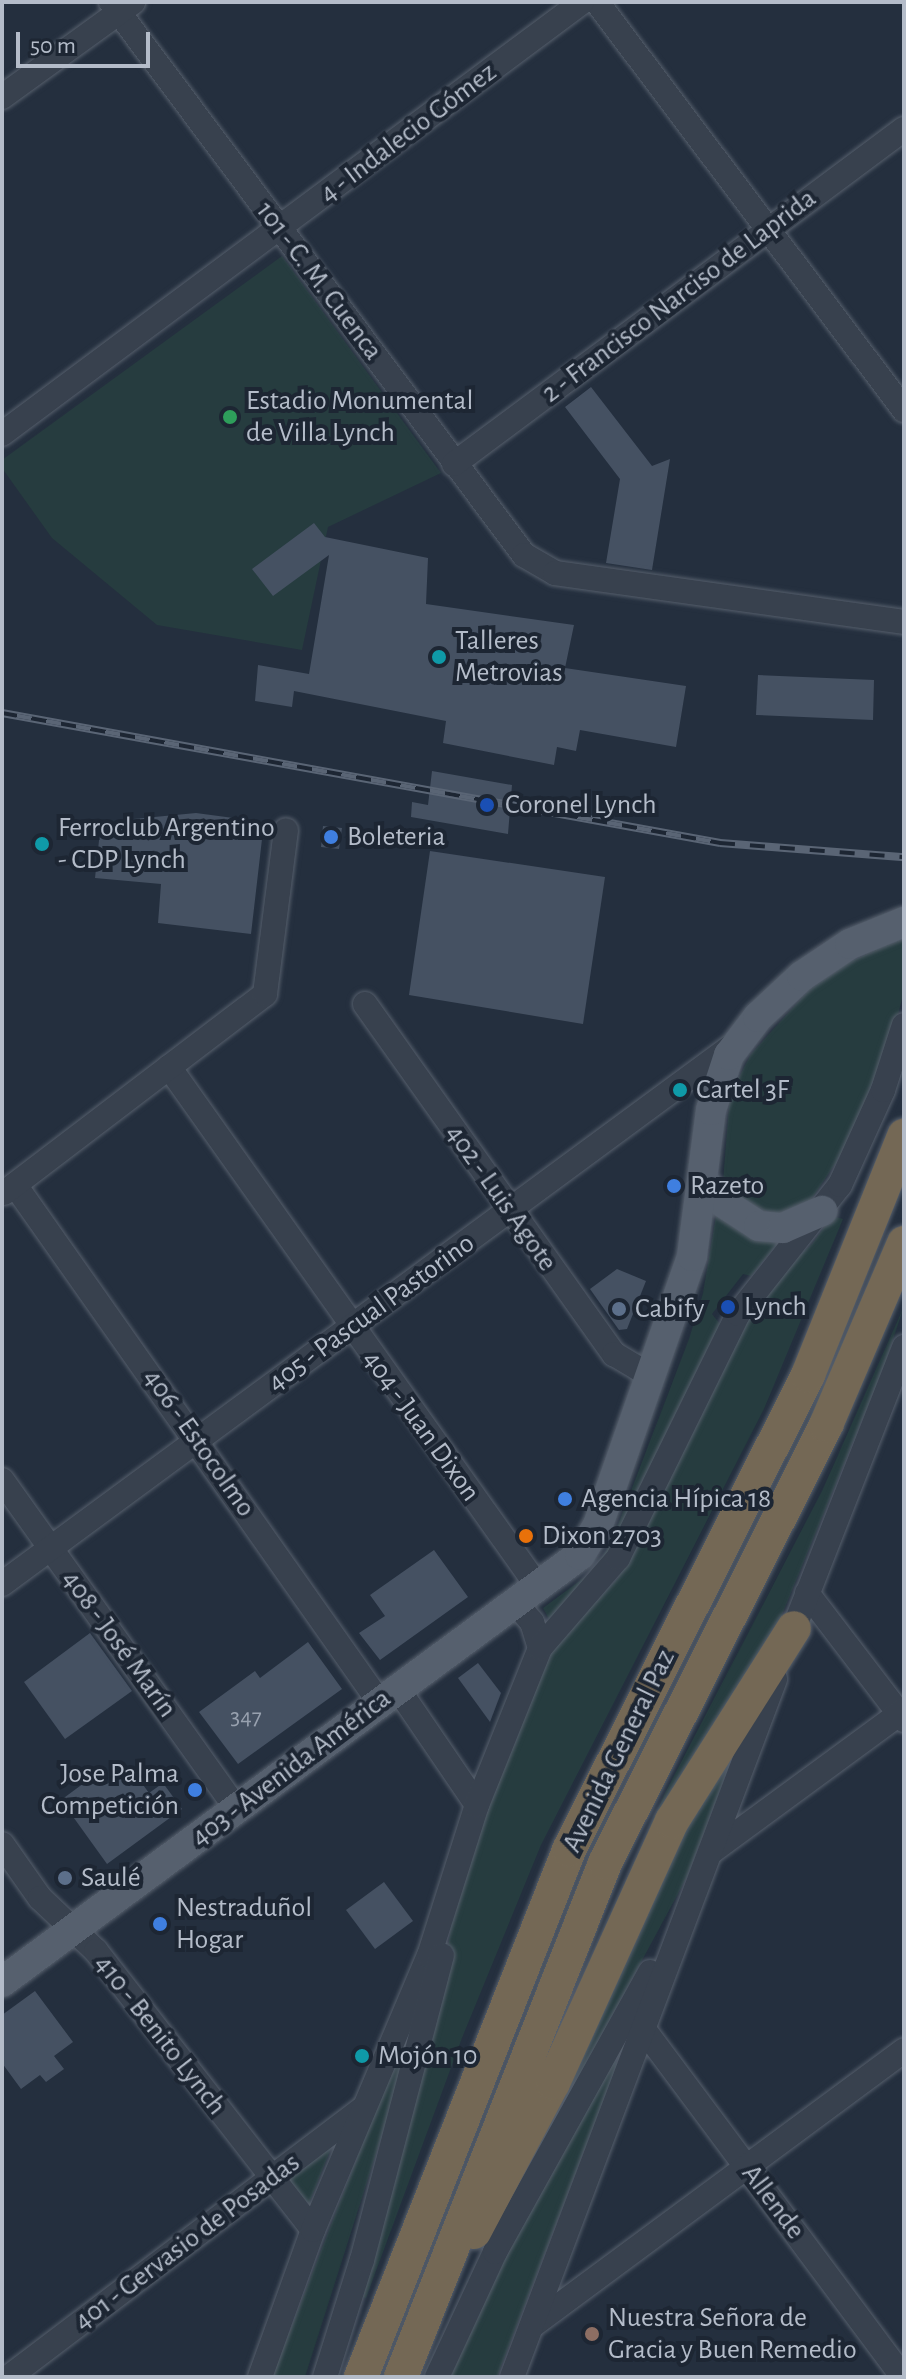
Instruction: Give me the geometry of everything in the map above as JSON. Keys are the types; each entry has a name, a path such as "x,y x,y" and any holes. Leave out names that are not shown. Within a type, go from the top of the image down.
{"highway":[{"name":"Avenida General Paz","path":"361,2377 569,1850 808,1375 904,1136"},
{"name":"Avenida General Paz","path":"401,2377 605,1863 826,1425 904,1243"},
{"path":"431,2301 495,2199 672,1821 794,1628"}],"main road":[{"path":"651,1376 692,1256 711,1110 738,1041 781,994 820,962 904,922"},
{"path":"703,1181 722,1202 759,1226 783,1228 822,1211"},
{"name":"403 - Avenida América","path":"2,1982 580,1555 598,1525 651,1376"}],"street":[{"name":"4 - Indalecio Gómez","path":"2,434 281,230 582,2"},
{"path":"597,2 904,410"},
{"name":"101 - C. M. Cuenca","path":"121,6 281,230 524,555 555,573 904,622"},
{"path":"2,97 121,6"},
{"name":"2 - Francisco Narciso de Laprida","path":"454,464 768,227 904,129"},
{"path":"8,1190 265,994 286,830"},
{"name":"402 - Luis Agote","path":"365,1004 510,1212 614,1354 651,1376"},
{"path":"260,2377 313,2230 429,1956 477,1805 540,1648 618,1558 738,1314 822,1211 868,1127 904,1025"},
{"name":"405 - Pascual Pastorino","path":"2,1584 738,1041"},
{"name":"404 - Juan Dixon","path":"169,1067 351,1329 526,1595 540,1648"},
{"name":"406 - Estocolmo","path":"8,1190 389,1696 477,1805"},
{"path":"512,2377 807,1593 904,1347"},
{"name":"408 - José Marín","path":"2,1480 237,1809"},
{"path":"711,1852 902,1715 807,1593"},
{"name":"410 - Benito Lynch","path":"2,1844 40,1898 96,1951 313,2230"},
{"path":"325,2377 362,2260 439,1971 455,1869"},
{"path":"437,2377 495,2252 686,1911"},
{"name":"Allende","path":"642,2027 903,2377"},
{"path":"533,2325 904,2050"},
{"name":"401 - Gervasio de Posadas","path":"9,2377 366,2107"},
{"path":"558,2258 599,2276"}],"green space":[{"name":"Estadio Monumental de Villa Lynch","path":"282,256 441,473 328,527 302,650 157,625 52,538 2,468 2,460"},
{"path":"904,937 904,991 898,1015 850,1142 808,1204 794,1213 765,1215 723,1181 730,1095 751,1054 808,991 847,963"},
{"path":"717,1210 781,1239 751,1276 743,1274 712,1314 720,1324 616,1544 595,1576 549,1619 543,1608 593,1571 611,1543 689,1339 703,1293"},
{"path":"832,1216 843,1219 764,1409 541,1845 462,2038 366,2298 360,2296 446,1963 457,1881 538,1663 618,1578 745,1325 782,1271 812,1244"},
{"path":"904,1306 885,1364 763,1661 549,2054 665,1793 822,1491"},
{"path":"741,1735 687,1877 470,2279 686,1809"},
{"path":"400,2047 408,2053 305,2377 272,2377"},
{"path":"608,2060 618,2063 497,2377 451,2377 492,2284"},
{"path":"331,2148 309,2204 285,2178"}],"building":[{"path":"591,387 652,466 670,459 652,570 606,563 620,479 565,407"},
{"name":"Talleres Metrovias","path":"314,523 325,537 428,558 426,604 574,625 565,668 686,686 676,747 580,730 576,751 557,747 554,765 443,743 446,721 294,691 292,707 255,701 258,665 309,674 329,555 273,596 252,569"},
{"path":"758,675 874,680 873,720 756,715"},
{"path":"432,771 512,785 508,834 411,817 412,802 428,805"},
{"path":"196,813 264,822 251,934 158,923 161,884 95,878 100,831 123,820"},
{"name":"Boleteria","path":"323,826 342,828 339,849 321,847"},
{"path":"430,851 605,877 583,1024 409,995"},
{"name":"Cabify","path":"617,1269 646,1281 627,1329 619,1330 590,1289"},
{"path":"434,1550 468,1597 380,1660 359,1633 385,1616 370,1595"},
{"path":"90,1633 132,1691 65,1739 24,1682"},
{"path":"308,1642 342,1689 238,1764 199,1712 255,1671 260,1678"},
{"path":"478,1663 501,1693 490,1722 458,1678"},
{"path":"130,1767 149,1793 163,1783 182,1809 107,1864 61,1800 99,1772 107,1784"},
{"path":"384,1882 413,1921 375,1949 346,1910"},
{"path":"35,1991 73,2042 54,2056 64,2069 46,2082 40,2075 21,2089 2,2063 2,2015"}],"railway":[{"path":"2,713 720,843 904,857"}],"place":[{"name":"Estadio Monumental de Villa Lynch","path":"230,417"},
{"name":"Talleres Metrovias","path":"439,657"},
{"name":"Coronel Lynch","path":"487,805"},
{"name":"Boleteria","path":"331,837"},
{"name":"Ferroclub Argentino - CDP Lynch","path":"42,844"},
{"name":"Cartel 3F","path":"680,1090"},
{"name":"Razeto","path":"674,1186"},
{"name":"Lynch","path":"728,1307"},
{"name":"Cabify","path":"619,1309"},
{"name":"Agencia Hípica 18","path":"565,1499"},
{"name":"Dixon 2703","path":"526,1536"},
{"name":"Jose Palma Competición","path":"195,1790"},
{"name":"Saulé","path":"65,1878"},
{"name":"Nestraduñol Hogar","path":"160,1924"},
{"name":"Mojón 10","path":"362,2056"},
{"name":"Nuestra Señora de Gracia y Buen Remedio","path":"592,2334"}]}
